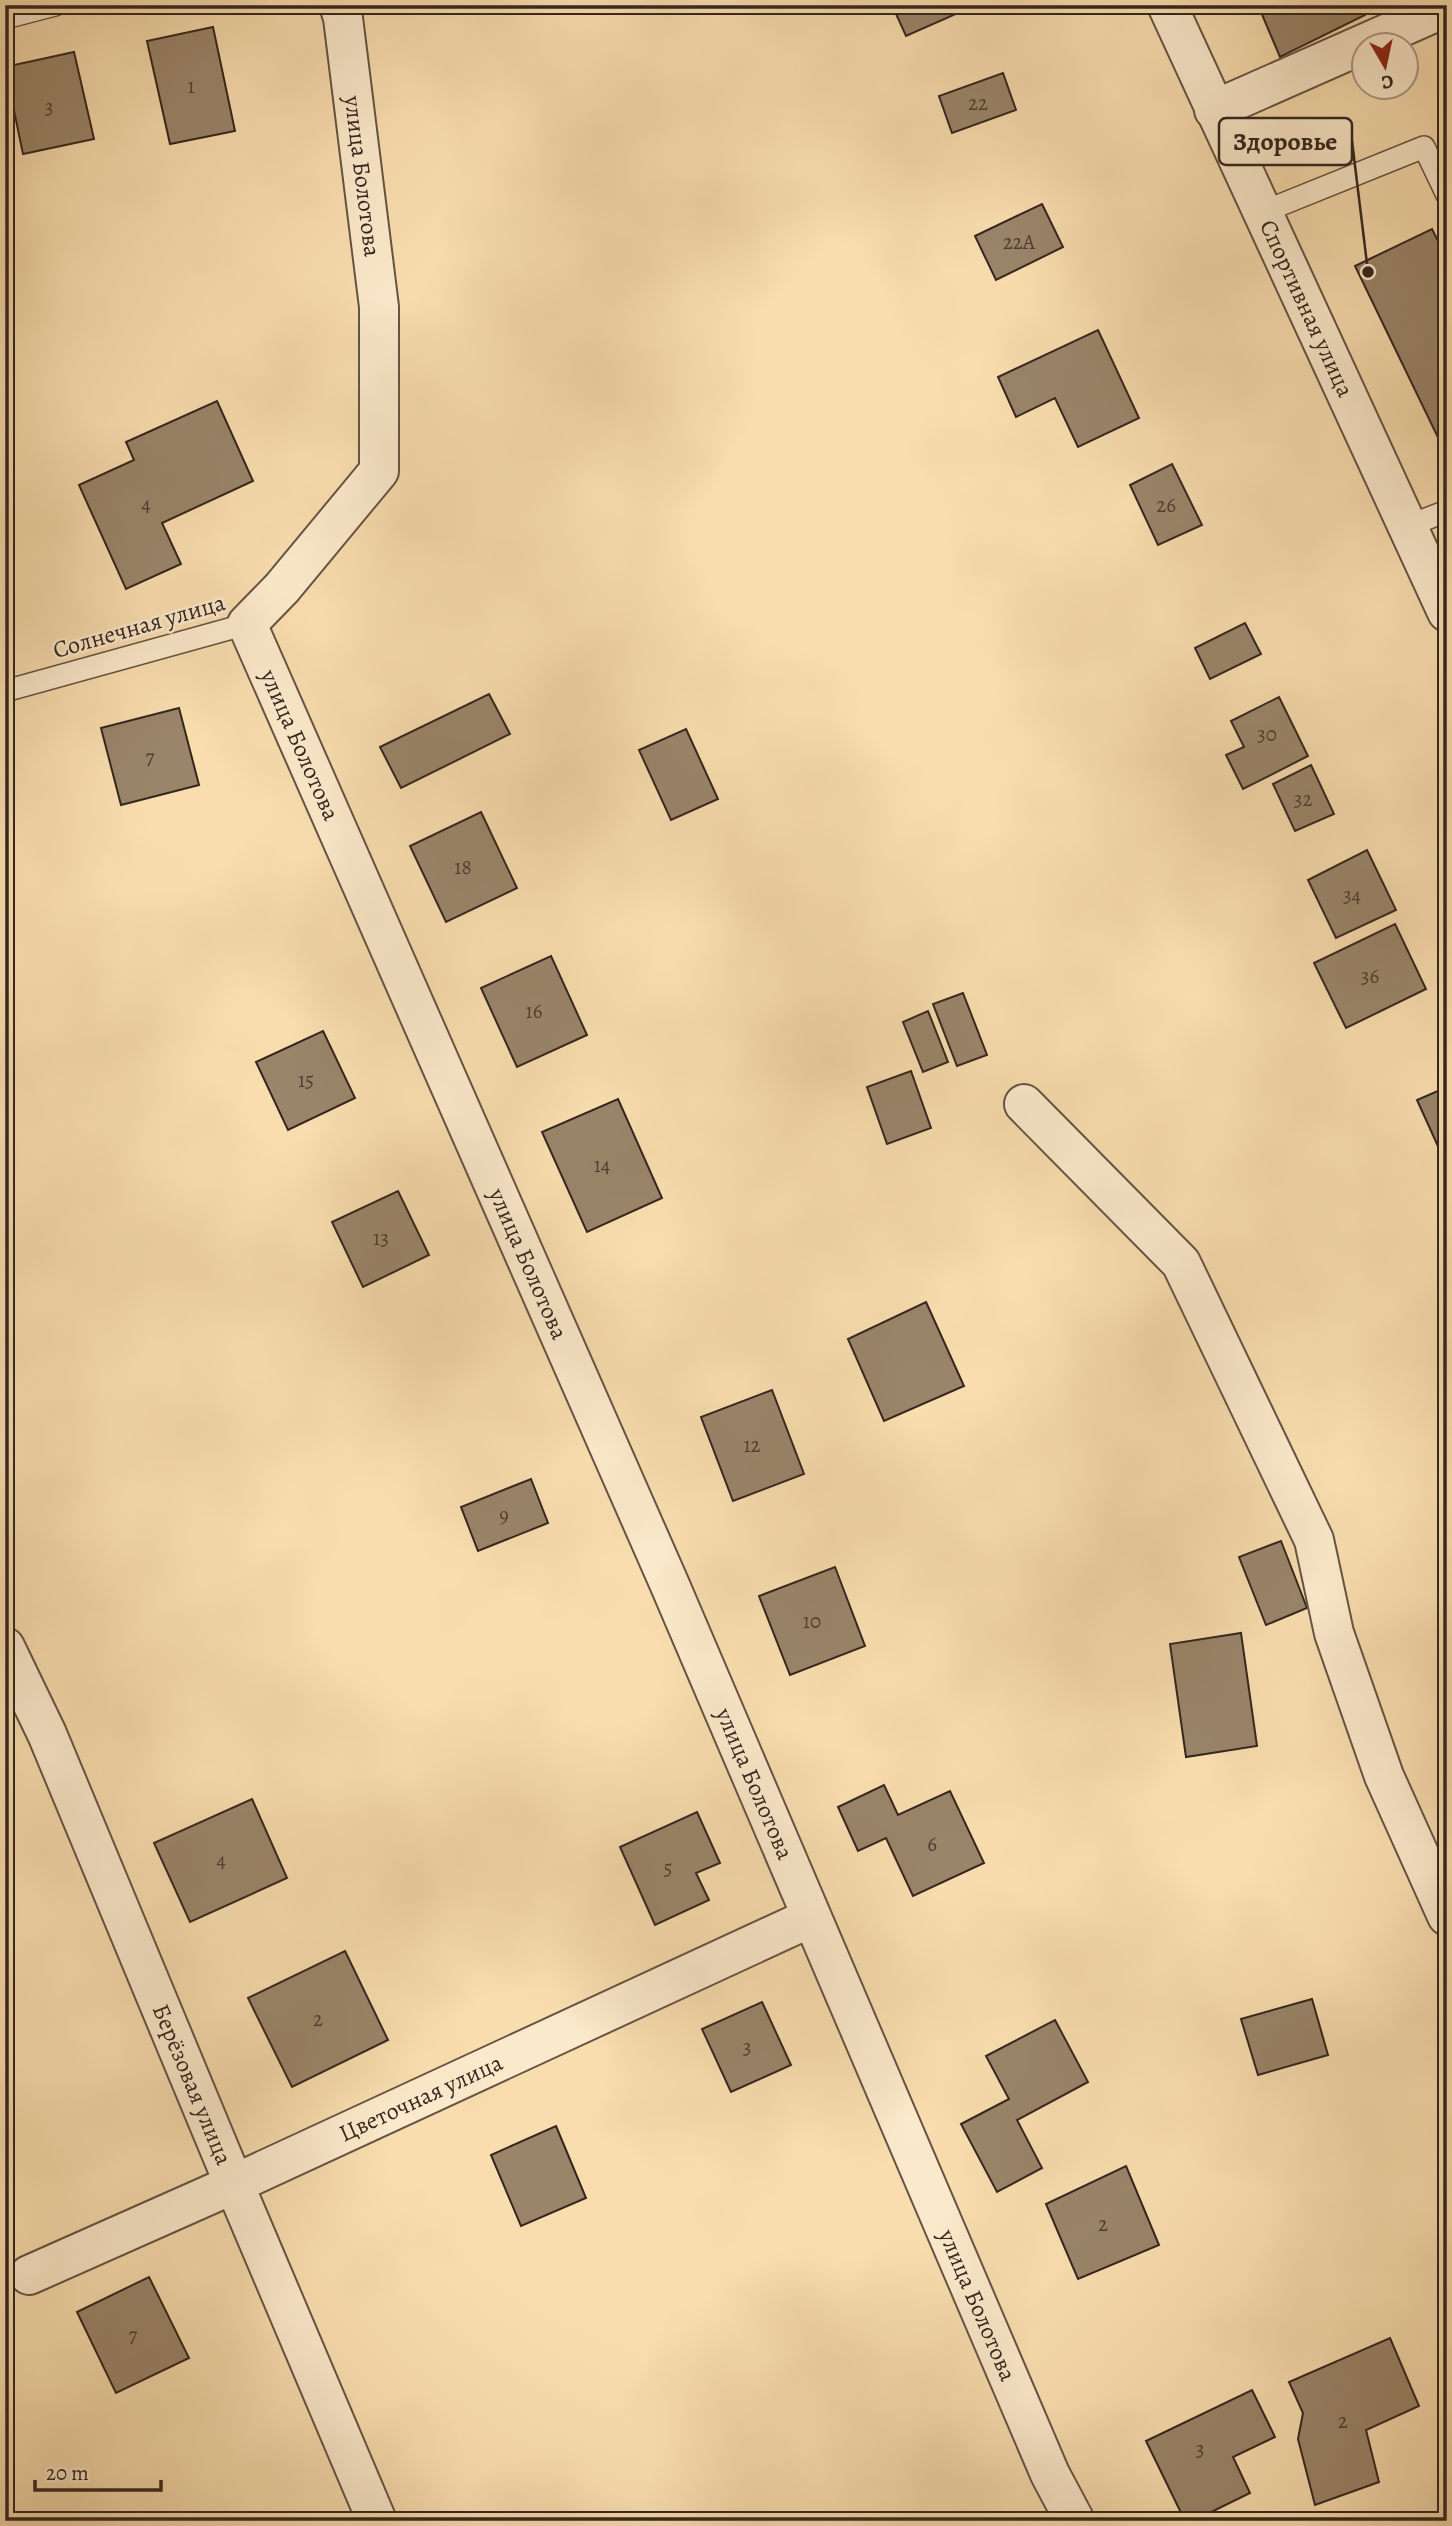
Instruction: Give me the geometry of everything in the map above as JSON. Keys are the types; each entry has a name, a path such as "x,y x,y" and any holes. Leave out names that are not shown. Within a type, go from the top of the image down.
{"street":[{"name":"улица Болотова","path":"339,5 343,18 379,307 379,471 282,588 247,624 669,1583 1050,2474 1075,2521"},
{"name":"Спортивная улица","path":"1167,5 1445,606"},
{"path":"1214,110 1447,7"},
{"path":"1024,1104 1181,1263 1314,1540 1334,1633 1384,1776 1447,1916"},
{"name":"Берёзовая улица","path":"5,1647 47,1734 377,2521"},
{"name":"Цветочная улица","path":"29,2274 234,2184 810,1918"}],"lane":[{"path":"5,18 55,5"},
{"path":"1264,212 1423,147 1447,195"},
{"path":"1408,526 1447,511"},
{"name":"Солнечная улица","path":"5,691 247,624"}],"building":[{"path":"892,5 973,5 974,6 906,36"},
{"path":"1258,5 1361,5 1365,15 1280,57"},
{"path":"213,27 235,131 170,144 147,41"},
{"path":"74,52 94,139 23,154 5,67"},
{"path":"1003,73 1016,110 952,133 939,96"},
{"path":"1042,204 1063,247 996,280 975,236"},
{"path":"1432,229 1447,259 1447,456 1355,266"},
{"path":"1098,330 1139,418 1078,447 1055,398 1016,417 998,377"},
{"path":"217,401 253,481 162,523 181,564 126,589 79,485 134,460 126,442"},
{"path":"1172,464 1202,525 1158,545 1130,485"},
{"path":"1245,623 1261,654 1210,679 1195,648"},
{"path":"489,694 510,734 401,788 380,747"},
{"path":"1279,697 1308,756 1243,789 1226,755 1244,747 1231,721"},
{"path":"179,708 199,785 121,805 101,728"},
{"path":"686,729 718,799 671,820 639,750"},
{"path":"1311,765 1334,814 1295,831 1273,784"},
{"path":"481,812 517,888 446,922 410,846"},
{"path":"1367,850 1396,910 1336,938 1308,880"},
{"path":"1395,924 1426,989 1346,1028 1314,963"},
{"path":"551,956 587,1035 517,1067 481,988"},
{"path":"963,993 987,1055 957,1066 933,1004"},
{"path":"928,1011 948,1062 923,1072 903,1022"},
{"path":"323,1031 355,1098 288,1130 256,1062"},
{"path":"911,1071 931,1128 887,1144 867,1087"},
{"path":"1447,1087 1447,1163 1446,1164 1417,1100"},
{"path":"618,1099 662,1198 587,1232 542,1132"},
{"path":"398,1191 429,1255 363,1287 332,1222"},
{"path":"926,1302 964,1386 884,1421 848,1339"},
{"path":"772,1390 804,1474 733,1501 701,1417"},
{"path":"531,1479 548,1523 478,1551 461,1507"},
{"path":"1281,1541 1307,1608 1266,1625 1239,1557"},
{"path":"835,1567 865,1646 790,1675 759,1596"},
{"path":"1241,1633 1257,1746 1186,1757 1170,1644"},
{"path":"884,1785 898,1815 950,1791 984,1863 913,1896 886,1838 858,1851 838,1807"},
{"path":"252,1799 287,1878 190,1922 154,1843"},
{"path":"697,1812 720,1863 696,1873 709,1900 655,1925 620,1847"},
{"path":"345,1951 388,2040 292,2087 248,1998"},
{"path":"1312,1999 1328,2055 1258,2075 1241,2019"},
{"path":"762,2002 791,2065 731,2092 702,2029"},
{"path":"1055,2020 1088,2082 1017,2120 1042,2168 997,2192 961,2124 1009,2099 986,2056"},
{"path":"556,2126 586,2198 521,2226 491,2155"},
{"path":"1126,2166 1159,2245 1078,2279 1046,2204"},
{"path":"149,2277 189,2358 116,2393 77,2312"},
{"path":"1390,2338 1419,2406 1366,2430 1379,2482 1315,2505 1298,2439 1303,2413 1289,2382"},
{"path":"1252,2390 1275,2437 1233,2457 1250,2493 1193,2521 1185,2521 1146,2441"}],"place":[{"name":"Здоровье","path":"1368,272"}]}
